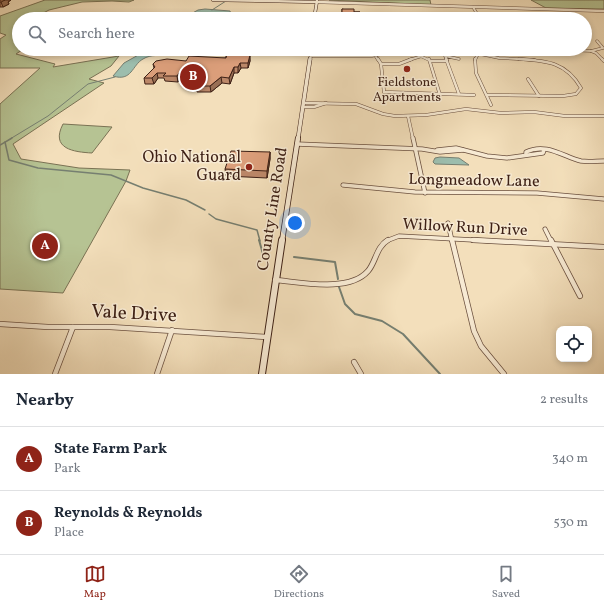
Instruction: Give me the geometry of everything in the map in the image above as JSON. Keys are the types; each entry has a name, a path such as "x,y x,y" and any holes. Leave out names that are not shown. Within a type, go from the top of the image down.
{"main road":[{"path":"214,0 317,1"},
{"path":"260,0 317,1"},
{"path":"315,12 317,1"},
{"name":"County Line Road","path":"262,374 275,280 311,56"}],"street":[{"path":"317,1 473,8 604,11"},
{"path":"473,8 476,12"},
{"path":"592,51 603,48 597,41"},
{"path":"592,52 603,60"},
{"path":"311,56 383,56"},
{"path":"382,64 399,64 422,56 430,61 447,61"},
{"path":"459,59 445,56 459,94"},
{"path":"476,56 474,59 474,67 491,104"},
{"path":"487,96 571,95 576,94 581,88 568,71 551,62 496,56"},
{"path":"376,57 382,64 384,92 474,95"},
{"path":"430,61 440,95"},
{"path":"528,79 539,96"},
{"path":"303,105 314,107 326,103 356,104 383,114 408,116 466,109 501,113 534,112 565,116 604,116"},
{"path":"408,116 425,193"},
{"path":"297,144 415,149 447,152 463,150 496,158 516,158 526,154 539,155 543,154 544,150 562,152 582,161 604,161"},
{"name":"Longmeadow Lane","path":"343,185 425,193 497,192 578,196 604,199"},
{"path":"448,222 474,331 481,346 504,374"},
{"path":"546,229 580,296"},
{"name":"Willow Run Drive","path":"275,280 329,284 348,282 361,277 370,270 374,264 378,248 389,238 402,236 604,247"},
{"name":"Vale Drive","path":"0,324 172,330 267,337"},
{"path":"55,374 73,327"},
{"path":"157,374 172,330"},
{"path":"354,362 361,374"}],"green space":[{"path":"45,0 134,0 129,2 82,2 45,12 12,12 12,56 24,56 55,64 53,67 119,56 111,66 89,79 104,83 13,144 21,159 79,168 130,170 126,181 63,293 0,289 0,104 40,68 0,68 0,39 6,35 0,33 0,16"},
{"path":"329,0 430,0 431,5"},
{"path":"531,0 604,0 604,9 546,8"},
{"path":"63,124 112,127 92,153 71,150 62,144 60,132"}],"shaded area":[{"path":"205,9 230,12 194,12"},
{"path":"136,56 152,56 146,57 139,62 128,75 124,77 113,76 124,63"},
{"path":"435,158 459,158 469,165 435,164 433,162"}],"building":[{"path":"342,9 354,9 354,12 342,12"},
{"path":"189,56 226,58 226,56 250,56 248,63 240,63 238,67 234,67 229,78 221,77 210,86 196,86 199,81 195,80 199,73 179,73 177,76 163,76 166,73 157,73 152,78 144,78 155,67 153,64 156,61 167,59 186,61"},
{"name":"Ohio National Guard","path":"231,151 270,152 267,171 225,169"}],"waterway":[{"path":"212,10 226,1"},
{"path":"10,139 48,116 88,84 115,77"},
{"path":"5,142 12,138"},
{"path":"0,145 5,142"},
{"path":"5,142 9,160 38,168 111,175 143,188 186,200 205,210"},
{"path":"209,214 216,219 257,230 260,241"},
{"path":"259,240 263,254"},
{"path":"294,257 335,262 338,279"},
{"path":"339,287 345,304 355,314 382,321 403,334 440,374"}],"place":[{"name":"Fieldstone Apartments","path":"407,69"},
{"name":"Reynolds & Reynolds","path":"193,77"},
{"name":"Ohio National Guard","path":"249,167"},
{"name":"State Farm Park","path":"45,246"}]}
